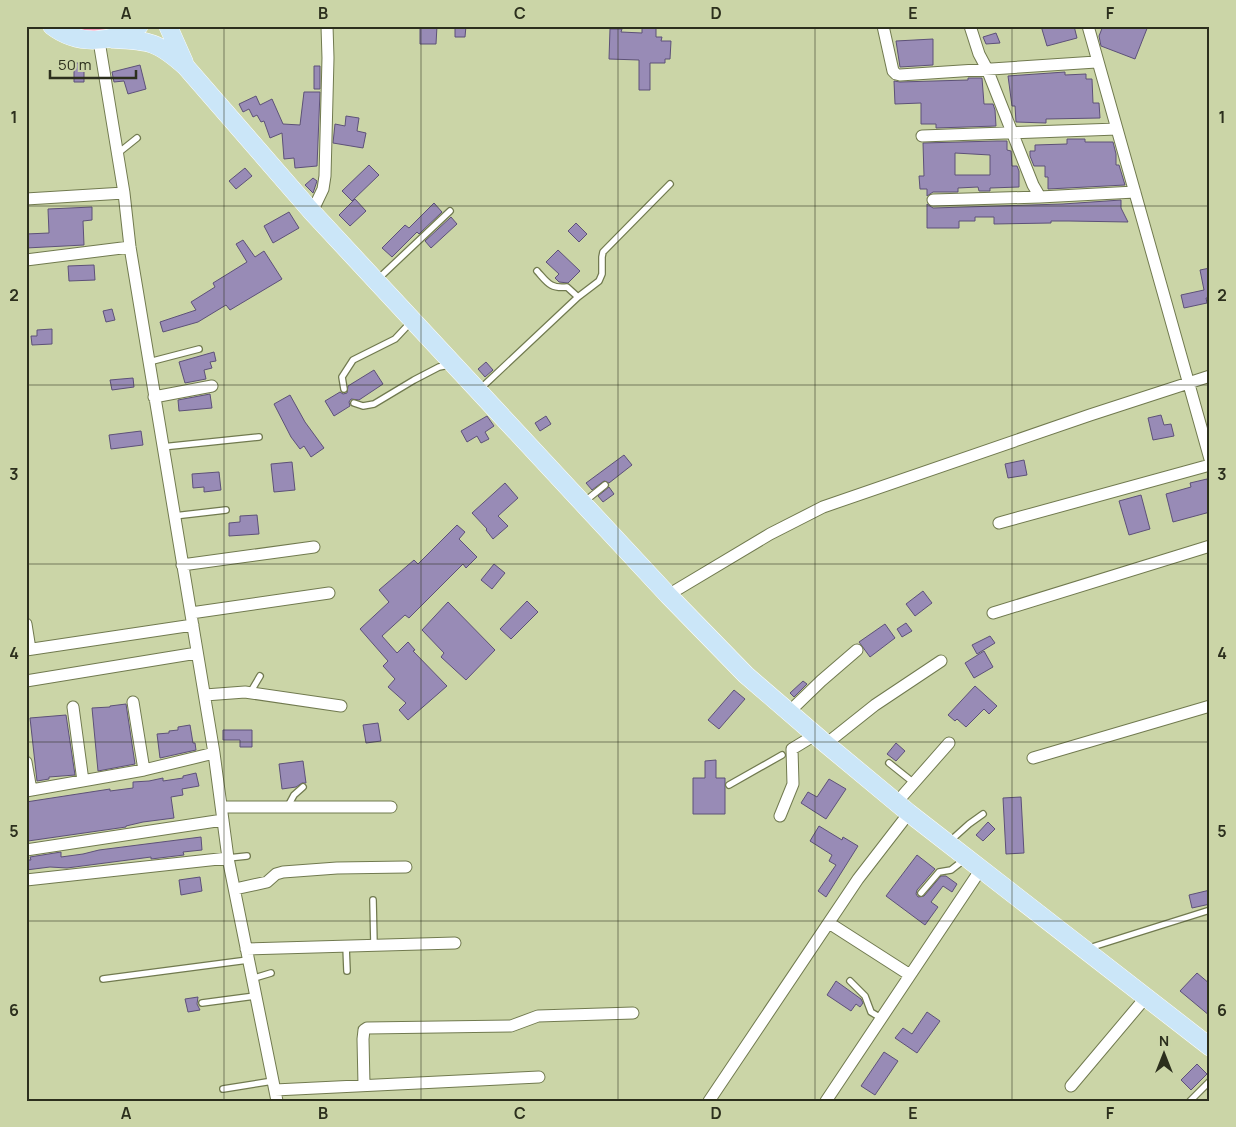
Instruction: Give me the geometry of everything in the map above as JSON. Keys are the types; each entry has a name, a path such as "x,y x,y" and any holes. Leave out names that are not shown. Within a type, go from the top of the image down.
{"main road":[{"path":"52,26 75,38 141,41 154,44 168,51 186,67 312,212 477,391 668,595 746,675 820,740 903,808 1210,1047"},
{"path":"106,40 128,33 139,26"},
{"path":"168,26 186,67"}],"street":[{"path":"312,212 323,189 325,176 327,26"},
{"path":"883,26 893,70 896,74 1096,62"},
{"path":"970,26 979,54 987,69 1033,185 1040,197"},
{"path":"1088,26 1096,62 1117,129 1210,459"},
{"path":"106,40 117,154 148,362 205,695 228,858 275,1090 539,1078"},
{"path":"922,136 1117,129"},
{"path":"933,200 1135,192"},
{"path":"26,199 124,194"},
{"path":"26,260 130,247"},
{"path":"668,595 770,534 823,507 1090,415 1210,376"},
{"path":"154,397 212,386"},
{"path":"999,523 1210,464"},
{"path":"992,614 1210,546"},
{"path":"182,565 314,547"},
{"path":"26,624 28,649 329,593"},
{"path":"789,712 857,650"},
{"path":"26,681 197,652"},
{"path":"780,816 794,784 786,752 820,740 941,661"},
{"path":"205,695 238,692 341,706"},
{"path":"133,702 144,770"},
{"path":"1033,758 1210,706"},
{"path":"73,707 83,781"},
{"path":"709,1101 858,879 903,808 914,783 949,744"},
{"path":"26,762 29,791 144,770 214,753"},
{"path":"222,807 391,807"},
{"path":"26,850 223,820"},
{"path":"26,880 228,858"},
{"path":"235,889 267,882 276,874 283,872 337,868 406,867"},
{"path":"826,1101 981,869"},
{"path":"829,923 910,975"},
{"path":"247,955 346,946 454,942"},
{"path":"1071,1086 1146,997"},
{"path":"364,1085 363,1038 366,1028 511,1026 538,1016 633,1013"}],"lane":[{"path":"117,154 137,138"},
{"path":"477,391 578,297 599,281 602,274 603,252 670,184"},
{"path":"376,280 450,211"},
{"path":"537,270 550,285 558,288 567,287 578,297"},
{"path":"344,389 342,377 353,360 395,339 413,320"},
{"path":"148,362 199,348"},
{"path":"354,403 363,406 374,404 439,367 453,364"},
{"path":"162,447 259,437"},
{"path":"582,503 605,485"},
{"path":"174,516 226,510"},
{"path":"250,693 260,676"},
{"path":"729,785 786,752"},
{"path":"889,763 914,783"},
{"path":"288,807 296,793 303,787"},
{"path":"948,843 983,814"},
{"path":"228,858 247,856"},
{"path":"921,893 940,872 949,871 967,858"},
{"path":"373,900 374,945"},
{"path":"1084,950 1210,910"},
{"path":"346,946 347,971"},
{"path":"103,979 247,955"},
{"path":"251,979 271,974"},
{"path":"850,981 865,996 871,1012 882,1018"},
{"path":"202,1003 256,996"},
{"path":"1190,1101 1210,1081"},
{"path":"223,1089 275,1090"}],"shaded area":[{"path":"64,26 127,26 102,34"}],"building":[{"path":"420,26 437,26 436,44 420,44"},
{"path":"455,26 466,26 465,37 455,37"},
{"path":"642,26 656,26 656,37 662,37 661,41 671,41 670,59 665,59 665,63 650,63 650,90 639,90 639,60 609,59 610,29 622,29 621,32 642,33"},
{"path":"1041,26 1074,26 1077,38 1047,46"},
{"path":"1103,26 1148,26 1135,59 1101,46 1099,36"},
{"path":"996,33 1000,43 986,44 983,37"},
{"path":"933,39 933,65 900,67 896,41"},
{"path":"74,63 84,63 84,82 74,82"},
{"path":"140,65 146,89 128,94 124,81 114,82 112,72"},
{"path":"314,66 320,66 320,89 314,89"},
{"path":"1065,72 1065,75 1086,74 1086,79 1092,79 1093,103 1099,103 1100,118 1046,119 1046,123 1016,122 1015,106 1012,106 1008,76"},
{"path":"968,78 982,78 984,104 993,104 996,126 936,128 936,124 921,124 921,103 895,104 894,81 968,80"},
{"path":"304,92 320,92 317,166 295,168 294,158 284,159 282,133 270,138 264,121 261,122 257,115 253,117 249,109 243,112 239,104 256,96 260,105 272,99 283,124 300,125"},
{"path":"346,116 359,118 357,131 366,133 363,148 333,143 335,124 345,126"},
{"path":"1067,139 1085,139 1085,142 1113,142 1116,165 1119,165 1125,185 1048,189 1048,177 1045,177 1045,166 1034,166 1030,151 1035,151 1035,145 1067,144"},
{"path":"1007,141 1007,150 1011,151 1012,166 1017,166 1019,171 1019,187 990,188 990,191 979,191 978,187 958,188 958,192 933,192 927,196 927,189 920,189 919,176 924,176 923,143","holes":["955,153 990,155 990,175 955,175"]},
{"path":"369,165 379,175 352,201 342,191"},
{"path":"245,168 252,176 236,189 229,181"},
{"path":"313,178 317,181 313,193 305,185"},
{"path":"355,199 366,211 350,226 339,215"},
{"path":"1121,200 1121,208 1128,222 1051,221 1051,223 994,224 994,217 975,217 975,221 959,221 959,228 927,228 927,204 933,208 1063,204"},
{"path":"434,203 442,212 419,234 417,232 392,257 382,248 405,225 409,228"},
{"path":"92,207 92,220 83,221 84,245 26,248 26,234 49,233 48,209"},
{"path":"289,212 299,228 273,243 264,226"},
{"path":"451,217 457,224 431,248 425,241"},
{"path":"576,223 587,234 579,242 568,231"},
{"path":"243,240 255,257 264,251 282,279 230,310 226,305 198,322 163,332 160,322 196,310 191,302 215,287 213,283 247,262 236,244"},
{"path":"558,250 580,271 568,283 559,282 555,278 559,274 546,262"},
{"path":"94,265 95,280 69,281 68,266"},
{"path":"1210,268 1210,298 1206,298 1207,303 1184,308 1181,295 1204,290 1200,270"},
{"path":"112,309 115,320 106,322 103,311"},
{"path":"52,329 52,344 32,345 31,336 37,336 37,330"},
{"path":"214,352 216,361 210,362 212,368 204,370 206,379 185,383 179,362"},
{"path":"486,362 493,370 485,377 478,369"},
{"path":"374,370 383,384 359,400 351,399 349,402 350,406 334,416 325,401 340,392 343,394 347,393 348,386"},
{"path":"133,378 134,387 112,390 110,380"},
{"path":"210,394 212,408 179,411 178,400"},
{"path":"290,395 305,422 324,448 311,457 304,446 300,449 291,437 274,404"},
{"path":"1161,415 1164,425 1171,424 1174,436 1153,440 1148,418"},
{"path":"487,416 494,426 485,432 489,439 481,443 477,436 467,442 461,431"},
{"path":"546,416 551,424 540,431 535,423"},
{"path":"141,431 143,445 111,449 109,435"},
{"path":"624,455 632,465 609,483 604,481 592,490 586,483"},
{"path":"1024,460 1027,475 1008,478 1005,464"},
{"path":"292,462 295,490 274,492 271,464"},
{"path":"219,472 221,490 204,492 204,487 193,488 192,474"},
{"path":"1207,479 1210,490 1210,512 1173,522 1166,494 1191,487 1190,483"},
{"path":"505,483 518,498 498,516 508,526 493,539 487,529 472,513"},
{"path":"609,487 614,494 603,502 598,496"},
{"path":"1141,495 1150,529 1129,535 1119,501"},
{"path":"257,515 259,534 229,536 229,523 240,522 240,516"},
{"path":"457,525 465,532 459,539 477,557 466,568 463,564 409,618 405,615 382,636 397,653 408,642 415,650 413,651 447,686 408,720 399,710 406,703 388,687 395,679 383,666 388,661 360,629 389,602 379,590 414,560 418,564"},
{"path":"494,564 505,573 492,589 481,580"},
{"path":"923,591 932,603 915,616 906,604"},
{"path":"527,601 538,612 511,639 500,629"},
{"path":"448,602 495,650 466,680 441,657 444,653 422,630"},
{"path":"906,623 912,631 902,637 897,629"},
{"path":"885,624 895,638 870,657 859,642"},
{"path":"990,636 995,643 977,654 972,645"},
{"path":"984,651 993,667 974,678 965,663"},
{"path":"803,681 807,684 794,697 790,693"},
{"path":"975,686 997,706 989,714 984,709 966,727 957,719 955,721 948,715"},
{"path":"734,690 745,699 719,729 708,720"},
{"path":"126,704 135,764 98,771 92,708"},
{"path":"66,715 75,775 49,777 49,779 37,781 30,718"},
{"path":"378,723 381,741 366,743 363,725"},
{"path":"190,725 196,750 160,758 157,734 169,733 169,731 178,730 178,727"},
{"path":"223,730 252,730 252,747 240,747 240,740 223,740"},
{"path":"896,743 905,751 896,761 887,754"},
{"path":"716,760 716,778 725,778 725,814 693,814 693,778 705,778 705,761"},
{"path":"303,761 306,783 282,789 279,764"},
{"path":"196,773 199,786 182,789 183,795 171,797 174,818 28,841 26,802 110,789 110,791 133,788 133,782 163,778 163,781 183,778 183,776"},
{"path":"829,779 846,789 826,819 801,803 808,792 817,797"},
{"path":"1021,797 1024,853 1006,854 1003,798"},
{"path":"988,822 995,829 983,841 976,835"},
{"path":"819,826 842,840 843,837 858,846 826,897 818,891 836,865 829,861 832,855 810,841"},
{"path":"201,837 202,850 183,852 184,855 151,859 151,857 67,868 50,867 26,870 26,860 31,860 30,857 61,852 61,857 99,850"},
{"path":"917,855 935,869 917,890 916,894 918,897 924,896 941,876 946,876 957,884 952,892 943,886 931,902 938,907 925,925 886,896"},
{"path":"200,877 202,891 181,895 179,880"},
{"path":"1210,890 1210,904 1192,908 1189,895"},
{"path":"1197,973 1210,984 1210,1016 1180,991"},
{"path":"836,981 861,999 863,1003 860,1007 856,1004 851,1011 827,995"},
{"path":"198,997 197,1004 200,1010 188,1012 185,999"},
{"path":"927,1012 940,1021 917,1053 895,1038 903,1028 912,1034"},
{"path":"884,1052 898,1061 875,1095 861,1086"},
{"path":"1197,1064 1207,1074 1191,1090 1181,1080"}]}
